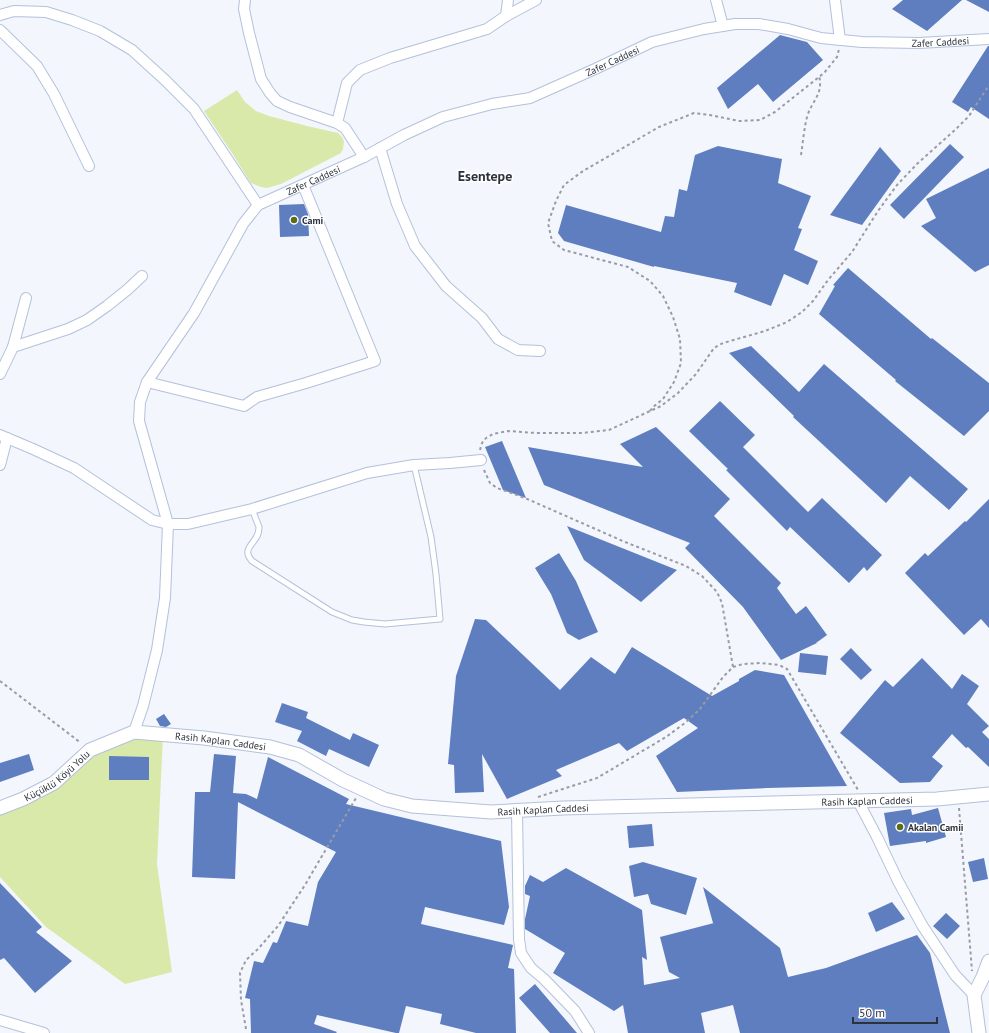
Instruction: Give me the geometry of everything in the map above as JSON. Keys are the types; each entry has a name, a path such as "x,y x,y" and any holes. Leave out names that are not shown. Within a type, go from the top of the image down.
{"street":[{"path":"245,0 244,9 261,79 270,93 277,101 314,116 337,123 345,128 364,157"},
{"path":"506,16 508,0"},
{"path":"337,123 347,82 360,70 390,58 488,29 506,16 536,0"},
{"path":"716,0 723,26"},
{"path":"836,0 840,40"},
{"path":"0,14 14,11 46,12 100,31 132,50 194,109 258,205 243,224 194,313 147,382 140,402 139,420 168,524 165,598 157,650 143,706 134,732"},
{"name":"Zafer Caddesi","path":"258,205 364,157 404,135 443,117 492,104 530,98 652,42 704,30 735,24 759,24 788,29 821,38 862,42 919,42 989,39"},
{"path":"0,30 37,66 54,94 89,166"},
{"path":"380,148 397,204 415,246 446,286 482,318 498,339 518,350 540,351"},
{"path":"147,382 244,406 257,397 375,361 303,185"},
{"path":"14,347 68,329 87,320 107,306 142,276"},
{"path":"0,374 14,347 26,298"},
{"path":"0,465 3,436 74,468 152,520 168,524 188,524 252,509 367,473 414,465 481,460"},
{"name":"Rasih Kaplan Caddesi","path":"112,740 134,732 204,738 270,747 299,755 343,780 384,799 412,806 491,812 563,808 937,799 989,794"},
{"name":"Küçüklü Köyü Yolu","path":"0,808 23,799 54,783 90,750 112,740"},
{"path":"861,801 898,881 922,925 955,975 974,995 979,1033"},
{"path":"517,811 519,939 521,953 531,968 544,979 575,1011 589,1033"},
{"path":"974,995 983,978 989,961"},
{"path":"0,1020 44,1033"}],"lane":[{"path":"252,509 260,530 258,536 249,547 248,550 250,558 332,612 352,620 374,624 440,619 431,537 414,465"}],"path":[{"path":"649,412 663,399 674,382 681,363 680,339 673,317 663,296 650,281 628,267 564,250 552,240 548,224 556,201 564,185 583,171 659,127 694,113 739,121 760,120 775,112 820,76 837,57 840,40"},
{"path":"801,154 807,116 818,97 821,83 820,76"},
{"path":"733,668 722,603 717,592 702,576 686,566 625,542 525,498 497,488 490,483 482,466 479,452 482,443 486,438 494,434 508,431 536,433 582,433 610,430 661,406 678,393 696,374 714,348 723,343 765,331 788,322 802,312 813,301 828,280 852,252 878,211 897,185 968,116 989,85"},
{"path":"535,798 597,778 666,737 685,723 700,709 723,677 733,668 743,664 761,663 779,665 787,669 861,801"},
{"path":"0,681 90,750"},
{"path":"246,1029 241,1000 240,973 246,960 278,926 305,885 362,788"},
{"path":"958,797 972,971"}],"green space":[{"path":"237,90 245,102 256,111 269,116 338,133 344,141 341,153 281,184 267,188 251,183 204,111"},
{"path":"163,735 157,864 172,972 125,984 46,927 0,877 0,808 23,799 112,740"}],"building":[{"path":"903,0 962,0 927,31 892,9"},
{"path":"966,0 989,0 989,12"},
{"path":"780,35 807,42 823,60 773,102 758,84 728,109 717,88"},
{"path":"988,46 989,119 971,107 968,112 952,102"},
{"path":"950,144 964,157 904,219 890,205"},
{"path":"718,146 782,159 778,183 811,196 798,228 802,229 794,250 818,261 808,285 784,274 771,306 734,292 737,283 654,267 564,241 558,233 566,205 661,232 665,216 674,217 679,189 687,191 695,155"},
{"path":"880,147 901,171 862,225 830,215"},
{"path":"989,168 989,265 975,272 921,226 936,218 926,199"},
{"name":"Cami","path":"304,204 308,214 309,236 280,237 279,205"},
{"path":"848,268 931,339 932,338 989,383 989,411 964,436 895,381 896,380 819,314 835,286 833,285"},
{"path":"751,346 799,392 824,364 968,489 949,510 910,476 886,503 793,417 794,416 729,353"},
{"path":"720,401 755,435 743,447 808,512 822,498 882,555 867,571 864,567 849,583 790,527 787,531 726,470 728,469 689,431"},
{"path":"656,427 730,499 714,516 781,583 777,588 796,614 806,606 827,635 817,643 781,660 743,607 685,548 690,543 544,485 528,447 643,467 620,444"},
{"path":"502,441 526,498 503,490 485,447"},
{"path":"989,499 989,628 981,619 964,635 905,573 925,553 928,556"},
{"path":"567,526 677,570 641,602 584,560"},
{"path":"559,553 576,581 598,632 579,640 567,633 551,594 535,568"},
{"path":"475,619 486,620 560,690 591,657 615,674 632,647 712,696 755,670 784,675 847,786 677,792 656,756 698,728 684,718 627,751 619,743 556,770 562,776 507,799 482,754 484,792 455,793 454,765 448,764 456,676"},
{"path":"851,648 872,670 861,680 840,659"},
{"path":"800,653 828,656 826,675 798,672"},
{"path":"922,658 952,689 962,674 979,686 967,704 989,726 982,732 989,739 989,767 952,734 932,757 943,766 930,782 900,783 840,733 885,680 893,687"},
{"path":"282,703 308,712 306,718 350,740 353,733 379,745 369,767 329,749 326,756 297,741 302,731 275,722"},
{"path":"164,714 171,724 166,727 160,726 156,719"},
{"path":"29,754 34,770 0,782 0,763"},
{"path":"214,754 236,756 233,793 246,794 257,799 268,757 349,799 346,804 501,841 509,907 504,925 425,907 421,924 513,945 508,968 514,969 516,1033 476,1033 440,1024 442,1014 406,1006 399,1033 317,1015 314,1024 337,1032 251,1033 250,999 245,998 254,961 263,963 273,942 277,943 286,921 308,926 318,882 336,852 238,802 235,879 192,877 195,792 210,792"},
{"path":"109,756 149,757 149,780 109,780"},
{"path":"938,808 946,837 926,843 926,841 890,846 884,813 911,809 912,815"},
{"path":"652,824 654,846 629,848 627,826"},
{"path":"984,858 988,879 973,882 968,862"},
{"path":"643,862 697,878 686,915 651,904 648,894 634,897 629,866"},
{"path":"566,868 642,910 647,960 642,957 644,985 680,978 669,972 660,937 714,923 703,887 780,948 788,977 826,968 917,935 930,953 950,1033 740,1033 733,1005 701,1013 705,1033 628,1033 623,1005 614,1011 553,973 565,953 525,929 525,919 530,896 525,894 525,886 530,875 543,882"},
{"path":"0,883 42,927 36,932 72,961 35,993 4,958 0,960"},
{"path":"892,902 905,919 876,932 868,913"},
{"path":"946,913 960,926 947,939 933,926"},
{"path":"535,984 577,1033 550,1033 519,998"}],"place":[{"name":"Cami","path":"294,220"},
{"name":"Akalan Camii","path":"900,827"}],"district":[{"name":"Esentepe","path":"485,176"}]}
